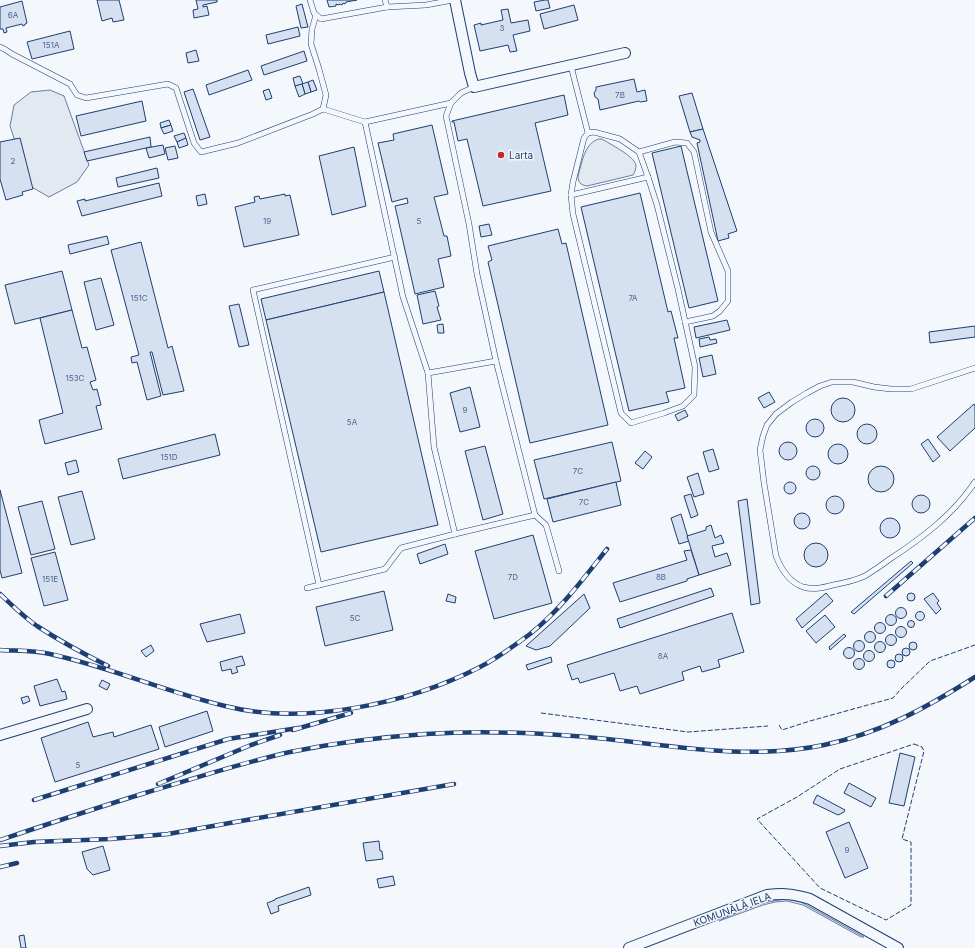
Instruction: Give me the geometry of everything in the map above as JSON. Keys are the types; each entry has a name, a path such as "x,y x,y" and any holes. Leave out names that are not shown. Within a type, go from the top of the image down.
{"street":[{"path":"454,0 474,87 625,53"},
{"path":"0,735 88,709"},
{"name":"KOMUNĀLĀ IELA","path":"629,948 767,895 781,893 810,899 898,948"}],"lane":[{"path":"310,0 314,13 321,19 387,7 426,5 454,0"},
{"path":"386,0 387,7"},
{"path":"316,15 312,29 312,44 326,96 323,109"},
{"path":"0,47 70,84 77,95 86,98 168,84 176,88 194,144 202,152 238,143 323,109 365,122 451,103"},
{"path":"571,66 588,133"},
{"path":"474,87 461,93 451,103 446,116 496,361 535,515 546,525 559,571"},
{"path":"365,122 404,297 428,373 434,447 455,534"},
{"path":"594,132 620,139 639,152 657,205 678,288 695,367 694,395 683,406 631,423 621,413 573,214 571,195 584,138 588,133 594,132"},
{"path":"639,152 675,142 687,143 694,152 711,232 728,271 728,301 720,311 713,316 685,322"},
{"path":"571,195 648,177"},
{"path":"319,585 253,290 395,256"},
{"path":"428,373 496,361"},
{"path":"975,368 911,389 891,389 843,381 832,382 820,386 792,402 776,414 767,425 762,436 760,450 776,556 780,566 793,582 816,589 854,580 866,575 900,553 936,526 957,506 975,482"},
{"path":"307,588 385,569 401,548 535,515"}],"shaded area":[{"path":"50,90 64,96 89,165 77,182 49,197 30,186 10,126 14,105 31,92"},
{"path":"602,139 621,150 631,158 636,165 633,175 587,186 580,183 578,176 584,154 593,141"},
{"path":"787,899 801,902 864,937 861,937 803,905 787,901 763,905 719,921 753,906"}],"building":[{"path":"97,0 119,0 124,20 113,22 112,18 102,21"},
{"path":"196,0 217,0 217,2 203,5 203,7 207,6 209,15 194,18 193,10 198,9"},
{"path":"327,0 357,0 346,2 345,4 343,3 342,5 336,4 336,6 329,7"},
{"path":"548,0 550,8 536,11 534,2"},
{"path":"22,1 27,23 23,26 22,24 6,28 7,32 4,33 3,29 0,29 0,7"},
{"path":"302,4 308,27 301,28 296,6"},
{"path":"574,5 578,20 544,29 540,14"},
{"path":"508,9 511,23 528,20 530,31 513,35 517,51 510,52 508,45 480,51 474,25 503,20 501,10"},
{"path":"298,27 300,36 268,44 266,35"},
{"path":"70,31 74,49 32,59 27,42"},
{"path":"196,50 199,61 188,63 186,53"},
{"path":"304,51 307,61 264,75 261,66"},
{"path":"248,70 252,80 209,95 206,85"},
{"path":"300,76 303,84 295,86 293,78"},
{"path":"634,79 637,92 645,90 647,101 639,101 600,110 598,99 595,97 594,93 596,87"},
{"path":"313,80 317,90 311,92 308,82"},
{"path":"308,82 311,92 305,94 302,84"},
{"path":"302,84 305,94 299,97 295,86"},
{"path":"193,89 210,137 200,140 184,92"},
{"path":"269,89 272,98 266,100 263,91"},
{"path":"692,93 703,129 690,132 679,96"},
{"path":"564,95 568,115 535,123 551,191 483,206 467,139 458,141 454,122 452,121"},
{"path":"142,101 146,121 81,136 76,116"},
{"path":"169,120 171,125 161,128 160,123"},
{"path":"171,125 173,131 164,134 161,128"},
{"path":"432,125 448,194 434,197 444,236 447,236 451,256 438,259 444,287 415,294 395,206 408,203 407,198 392,202 378,143 394,140 393,134"},
{"path":"703,129 737,231 728,234 729,238 718,241 697,143 700,142 700,140 692,137 690,132"},
{"path":"184,133 186,138 177,142 174,136"},
{"path":"150,137 151,147 87,161 84,152"},
{"path":"20,138 33,189 22,192 23,195 6,200 0,179 0,142"},
{"path":"186,138 188,145 179,148 177,142"},
{"path":"163,145 165,154 149,158 146,148"},
{"path":"175,146 178,158 168,160 165,148"},
{"path":"681,146 718,301 689,308 652,153"},
{"path":"354,147 366,206 332,215 319,156"},
{"path":"157,168 159,178 118,187 116,178"},
{"path":"159,183 162,196 82,216 77,201 85,199 85,201"},
{"path":"640,193 668,312 671,311 678,338 674,338 685,388 666,392 669,402 629,411 581,207"},
{"path":"205,194 207,204 198,206 196,196"},
{"path":"285,194 285,196 290,195 299,235 244,247 235,207 255,202 254,197 259,196 260,199"},
{"path":"489,224 492,235 481,237 479,226"},
{"path":"558,229 562,244 566,243 608,425 530,443 488,262 492,260 488,246"},
{"path":"107,236 109,244 70,254 68,245"},
{"path":"141,242 168,348 172,346 184,391 163,395 152,352 150,352 161,396 147,400 137,362 132,363 131,357 139,355 111,250"},
{"path":"62,271 72,310 15,324 5,285"},
{"path":"379,271 384,292 266,320 261,299"},
{"path":"101,278 114,325 96,330 84,282"},
{"path":"435,291 439,306 437,307 441,320 423,324 417,295"},
{"path":"384,292 438,525 321,552 266,320"},
{"path":"239,304 249,345 239,347 229,306"},
{"path":"72,310 82,348 87,347 96,380 90,382 93,390 97,389 101,405 96,406 102,429 45,444 39,420 63,413 40,318"},
{"path":"727,320 730,330 696,338 694,327"},
{"path":"443,324 444,333 438,333 437,325"},
{"path":"975,326 975,337 930,343 929,332"},
{"path":"709,337 710,340 716,339 717,343 700,347 699,339"},
{"path":"712,355 716,374 703,377 699,358"},
{"path":"470,387 480,427 460,432 450,393"},
{"path":"769,392 775,402 764,408 758,398"},
{"path":"843,398 852,401 855,410 852,419 843,422 834,419 831,410 834,401"},
{"path":"974,404 975,428 950,451 937,437"},
{"path":"685,410 688,416 678,421 675,415"},
{"path":"815,419 821,422 824,428 821,434 815,437 809,434 806,428 809,422"},
{"path":"867,424 874,427 877,434 874,441 867,444 860,441 857,434 860,427"},
{"path":"215,434 220,455 123,479 118,459"},
{"path":"928,439 940,456 933,462 921,444"},
{"path":"612,442 621,481 544,499 534,460"},
{"path":"788,442 794,445 797,451 794,457 788,460 782,457 779,451 782,445"},
{"path":"838,444 845,447 848,454 845,461 838,464 831,461 828,454 831,447"},
{"path":"485,446 503,514 483,520 465,451"},
{"path":"713,449 719,469 709,472 703,452"},
{"path":"645,451 652,457 643,469 635,463"},
{"path":"76,460 79,472 68,475 65,463"},
{"path":"813,466 818,468 820,473 818,478 813,480 808,478 806,473 808,468"},
{"path":"881,466 890,470 894,479 890,488 881,492 872,488 868,479 872,470"},
{"path":"698,473 704,494 694,497 687,477"},
{"path":"616,482 621,505 553,522 547,499"},
{"path":"788,482 792,482 796,488 792,494 788,494 784,490 784,486"},
{"path":"0,490 22,573 2,578 0,570"},
{"path":"82,491 95,539 71,545 58,497"},
{"path":"691,494 698,515 691,518 684,496"},
{"path":"917,495 925,495 930,500 928,511 925,513 917,513 912,508 912,500"},
{"path":"835,496 841,499 844,505 841,511 835,514 829,511 826,505 829,499"},
{"path":"747,499 760,603 751,605 738,501"},
{"path":"42,501 55,549 31,555 18,507"},
{"path":"799,513 805,513 810,518 808,527 805,529 799,529 794,524 794,518"},
{"path":"681,514 689,541 679,544 671,518"},
{"path":"890,518 897,521 900,528 897,535 890,538 883,535 880,528 883,521"},
{"path":"711,525 715,538 721,535 724,543 712,546 715,557 727,553 731,565 699,575 687,536 706,530 706,527"},
{"path":"533,535 552,603 494,619 475,551"},
{"path":"816,543 821,544 827,550 827,560 821,566 816,567 811,566 805,560 804,555 805,550 811,544"},
{"path":"445,544 448,554 420,564 417,554"},
{"path":"691,550 699,575 687,579 687,581 620,602 613,583 687,560 684,551"},
{"path":"55,552 68,600 44,606 31,558"},
{"path":"911,561 913,563 854,614 851,612"},
{"path":"711,588 714,596 620,628 617,619"},
{"path":"384,591 393,630 325,646 316,607"},
{"path":"826,593 833,601 802,628 796,619"},
{"path":"911,593 914,594 914,600 911,601 908,600 907,597 908,594"},
{"path":"933,593 939,601 937,603 941,609 936,614 924,599"},
{"path":"448,594 456,597 455,603 446,601"},
{"path":"584,594 590,608 550,646 536,650 526,646"},
{"path":"901,607 905,609 907,613 905,617 901,619 897,617 895,613 897,609"},
{"path":"920,611 925,616 920,621 915,616"},
{"path":"732,613 744,652 718,660 720,667 702,672 700,666 682,672 684,680 640,694 637,686 620,691 614,673 580,683 578,678 572,680 567,665"},
{"path":"240,614 245,633 207,642 200,624"},
{"path":"891,614 895,616 897,620 895,624 891,626 887,624 885,620 887,616"},
{"path":"825,615 835,627 816,643 806,631"},
{"path":"911,620 914,621 914,627 911,628 908,627 907,624 908,621"},
{"path":"878,623 882,623 884,624 884,632 878,633 875,630 875,626"},
{"path":"899,627 903,627 905,628 905,636 899,637 896,634 896,630"},
{"path":"870,631 874,633 876,637 874,641 870,643 866,641 864,637 866,633"},
{"path":"844,634 846,636 830,650 829,647"},
{"path":"891,634 895,636 897,640 895,644 891,646 887,644 885,640 887,636"},
{"path":"859,640 863,642 865,646 863,650 859,652 855,650 853,646 855,642"},
{"path":"880,641 884,643 886,647 884,651 880,653 876,651 874,647 876,643"},
{"path":"911,642 915,642 917,646 915,650 911,650 909,648 909,644"},
{"path":"151,645 154,651 146,657 141,651"},
{"path":"849,647 853,649 855,653 853,657 849,659 845,657 843,653 845,649"},
{"path":"904,648 908,648 910,652 908,656 904,656 902,654 902,650"},
{"path":"867,651 871,651 873,652 873,660 867,661 864,658 864,654"},
{"path":"897,654 901,654 903,658 901,662 897,662 895,660 895,656"},
{"path":"242,656 245,665 236,667 238,672 232,674 231,669 222,671 220,662"},
{"path":"551,657 552,662 528,670 526,665"},
{"path":"857,659 861,659 863,660 863,668 857,669 854,666 854,662"},
{"path":"889,660 893,660 895,664 893,668 889,668 887,666 887,662"},
{"path":"57,679 62,692 65,691 67,699 40,706 34,686"},
{"path":"102,680 110,684 107,690 99,686"},
{"path":"28,696 30,701 23,704 21,698"},
{"path":"207,711 213,731 165,747 159,727"},
{"path":"88,722 93,737 113,732 114,737 151,725 159,749 55,782 41,738"},
{"path":"900,753 915,757 904,806 889,803"},
{"path":"849,783 876,798 871,807 844,793"},
{"path":"817,795 845,810 844,812 838,815 813,803"},
{"path":"849,822 868,868 845,878 826,832"},
{"path":"379,841 383,859 366,861 363,843"},
{"path":"103,846 110,870 93,875 87,869 82,852"},
{"path":"393,876 395,885 379,888 377,879"},
{"path":"309,887 311,895 278,906 279,911 271,914 267,903"},
{"path":"24,935 26,948 21,948 19,936"}],"railway":[{"path":"886,596 975,518"},
{"path":"0,650 32,651 72,659 181,694 225,706 256,712 288,714 355,708 389,701 421,692 452,680 499,656 541,625 571,594 607,549"},
{"path":"0,594 37,626 54,637 108,666"},
{"path":"0,840 72,816 253,761 290,752 375,739 426,734 494,732 562,735 716,751 770,752 824,745 865,734 902,718 939,699 975,677"},
{"path":"293,730 351,713"},
{"path":"34,800 228,739 298,728"},
{"path":"158,784 251,745 280,735"},
{"path":"0,846 34,842 110,839 168,834 454,784"},
{"path":"0,867 17,863"}],"fence":[{"path":"779,725 782,730 893,698 930,661 975,645"},
{"path":"541,713 688,732 768,726"},
{"path":"914,744 922,747 924,751 902,839 911,842 911,905 886,920 820,888 757,819 797,797 840,769 914,744"}],"place":[{"name":"Larta","path":"501,155"}]}
